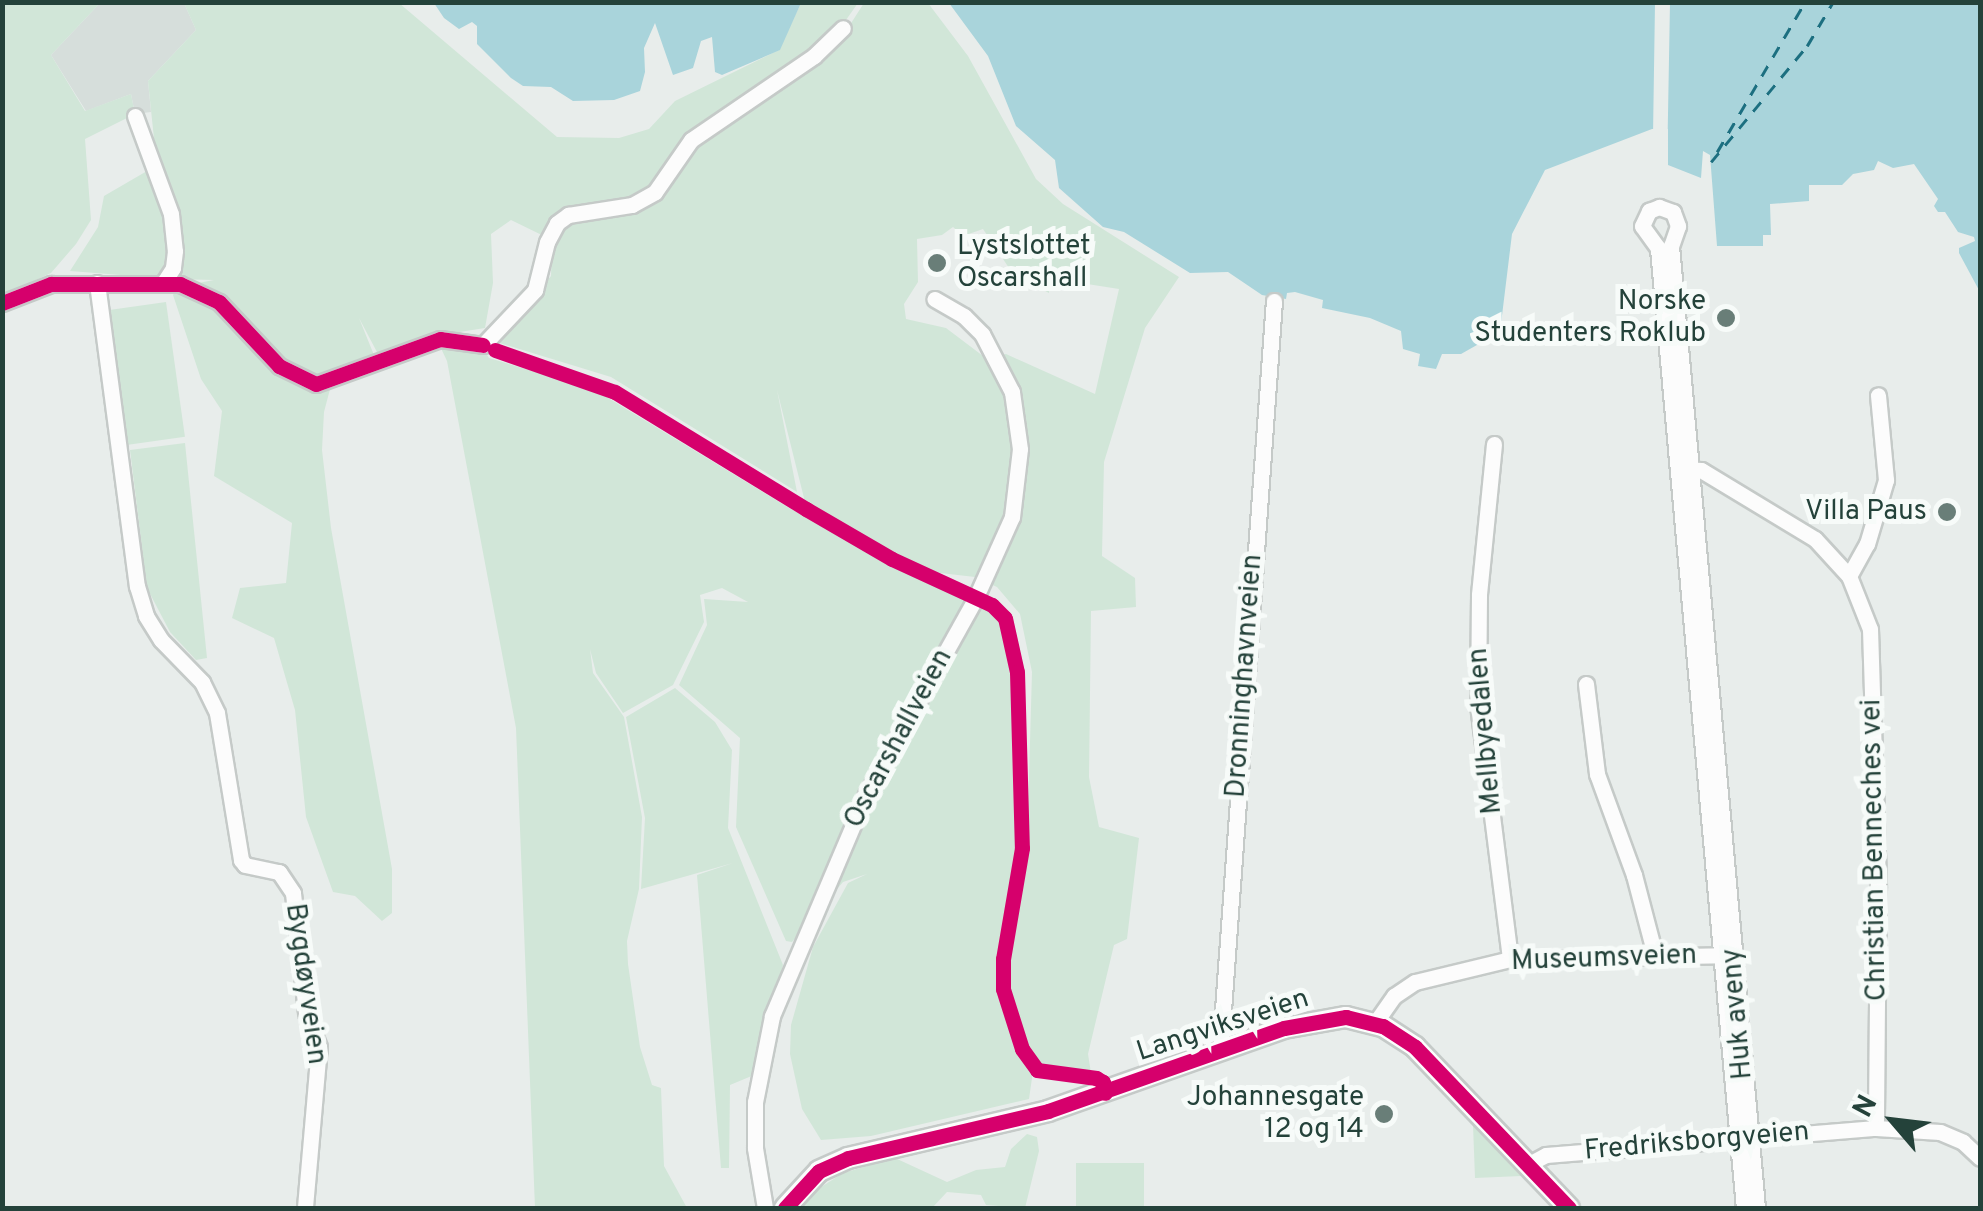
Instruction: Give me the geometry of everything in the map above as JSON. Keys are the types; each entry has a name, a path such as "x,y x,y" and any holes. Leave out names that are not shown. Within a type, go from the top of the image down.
{"street":[{"path":"2,303 51,284 134,286 164,282 198,290 219,302 279,366 300,380 329,380 440,339 483,345 535,290 542,278 547,242 558,222 568,215 632,205 656,192 692,140 814,56 843,28"},
{"path":"135,116 172,214 176,250 164,282"},
{"name":"Huk aveny","path":"1674,367 1670,246 1678,226 1673,212 1660,206 1649,211 1642,226 1658,248 1674,367 1743,1138 1744,1208"},
{"name":"Bygdøyveien","path":"97,283 137,586 154,628 202,682 217,712 242,860 279,872 294,894 306,1013 319,1048 305,1208"},
{"name":"Oscarshallveien","path":"765,1208 754,1102 772,1016 866,796 976,598 1012,517 1020,448 1012,392 982,334 964,316 935,299"},
{"name":"Dronninghavnveien","path":"1220,1052 1274,301"},
{"path":"1850,576 1867,544 1886,480 1878,396"},
{"name":"Mellbyedalen","path":"1494,444 1479,595 1478,705 1510,959"},
{"name":"Christian Benneches vei","path":"1683,468 1809,536 1850,576 1870,628 1876,1128"},
{"path":"1586,684 1597,774 1634,875 1655,955"},
{"name":"Museumsveien","path":"1375,1023 1394,996 1415,982 1510,959 1727,955"},
{"name":"Langviksveien","path":"785,1208 819,1172 848,1158 1048,1111 1318,1019 1346,1016 1375,1023 1415,1047 1568,1208"},
{"name":"Fredriksborgveien","path":"1527,1165 1546,1154 1626,1152 1876,1128 1940,1132 1963,1142 1980,1158"},
{"name":"Huk aveny","path":"1743,1138 1757,1208"}],"shaded area":[{"path":"100,3 184,3 196,30 148,81 151,112 135,114 131,94 86,111 51,55"}],"green space":[{"path":"2,3 100,3 51,55 85,111 131,94 135,114 85,139 91,220 76,244 51,273 3,295"},
{"path":"184,3 399,3 557,137 619,138 649,129 675,101 779,50 801,3 858,3 841,27 846,31 864,3 928,3 968,56 1036,179 1063,204 1179,277 1145,328 1104,462 1102,556 1135,578 1136,607 1091,611 1089,777 1099,827 1139,838 1127,939 1114,945 1088,1054 1091,1073 1051,1073 1036,1067 1015,1029 1006,991 1005,959 1020,893 1028,812 1032,672 1020,614 997,587 975,577 923,571 806,506 777,390 797,492 611,377 493,341 551,276 552,240 511,220 491,234 493,283 485,328 447,334 378,354 359,318 376,360 334,374 324,412 322,450 331,528 392,869 392,913 382,921 355,896 333,892 306,817 295,710 274,638 232,618 240,588 286,583 292,523 214,476 222,411 201,379 173,295 178,287 214,280 175,279 148,81 196,30","holes":["953,227 963,236 983,229 1013,274 1049,293 1049,278 1119,289 1095,394 1006,354 987,359 946,328 906,319 904,304 918,282 917,239 942,235"]},
{"path":"147,171 167,219 166,271 159,278 70,271 98,227 104,196"},
{"path":"166,302 185,437 127,445 108,310"},
{"path":"439,344 484,350 489,358 595,390 789,508 894,563 972,593 879,781 983,594 1013,619 1023,665 1021,812 1014,895 998,972 1011,1029 1033,1071 1029,1099 871,1136 821,1140 802,1109 790,1054 791,1025 813,947 848,883 867,874 843,882 792,942 786,941 736,827 740,738 679,685 707,625 704,599 748,602 722,588 700,595 704,622 673,685 623,713 596,673 590,649 593,673 624,717 642,817 639,889 627,941 628,964 640,1047 652,1085 661,1088 664,1166 687,1208 535,1208 516,728 447,361"},
{"path":"185,443 207,658 196,660 170,632 147,588 130,450"},
{"path":"675,688 715,722 732,750 728,828 783,965 754,1075 730,1085 729,1168 721,1168 697,875 733,863 641,889 645,818 626,717"},
{"path":"1473,1125 1521,1176 1475,1178"},
{"path":"1027,1134 1037,1137 1039,1151 1025,1208 986,1205 981,1195 947,1192 932,1208 802,1208 818,1189 843,1173 895,1158 947,1182 976,1170 1005,1167 1011,1149"},
{"path":"1076,1163 1144,1163 1144,1208 1076,1208"}],"water":[{"path":"434,3 801,3 780,50 722,75 715,72 712,37 701,41 693,68 673,75 655,23 644,48 645,72 640,91 614,100 573,101 551,87 523,86 511,78 477,44 477,26 472,22 459,29 444,18"},
{"path":"949,3 1980,3 1980,292 1959,253 1959,248 1975,241 1974,237 1958,232 1945,212 1938,212 1934,206 1938,199 1914,164 1893,168 1878,161 1874,170 1853,174 1842,185 1809,185 1809,201 1770,204 1771,235 1763,235 1763,246 1717,246 1710,155 1703,151 1701,178 1668,165 1668,129 1652,129 1545,170 1512,234 1500,332 1461,354 1442,354 1436,369 1418,366 1420,354 1403,349 1401,331 1370,318 1322,308 1323,300 1295,292 1287,293 1286,299 1262,295 1228,272 1190,273 1124,232 1103,227 1059,188 1055,160 1016,126 988,56"}],"pier":[{"path":"1655,3 1670,3 1667,170 1663,166 1663,134 1653,135"}],"ferry route":[{"path":"1717,152 1805,2"},
{"path":"1711,162 1807,46 1833,2"}],"cycle path":[{"path":"2,303 51,284 180,284 219,302 279,366 316,384 440,339 483,345"},
{"path":"495,350 615,392 892,559 992,605 1005,618 1017,672 1022,848 1003,959 1003,989 1022,1049 1037,1070 1096,1078 1103,1082 1105,1093"},
{"path":"785,1208 819,1171 848,1158 1048,1111 1284,1028 1346,1017 1383,1026 1415,1047 1569,1208"}],"place":[{"name":"Lystslottet Oscarshall","path":"937,263"},
{"name":"Norske Studenters Roklub","path":"1726,318"},
{"name":"Villa Paus","path":"1947,512"},
{"name":"Johannesgate 12 og 14","path":"1384,1114"}]}
